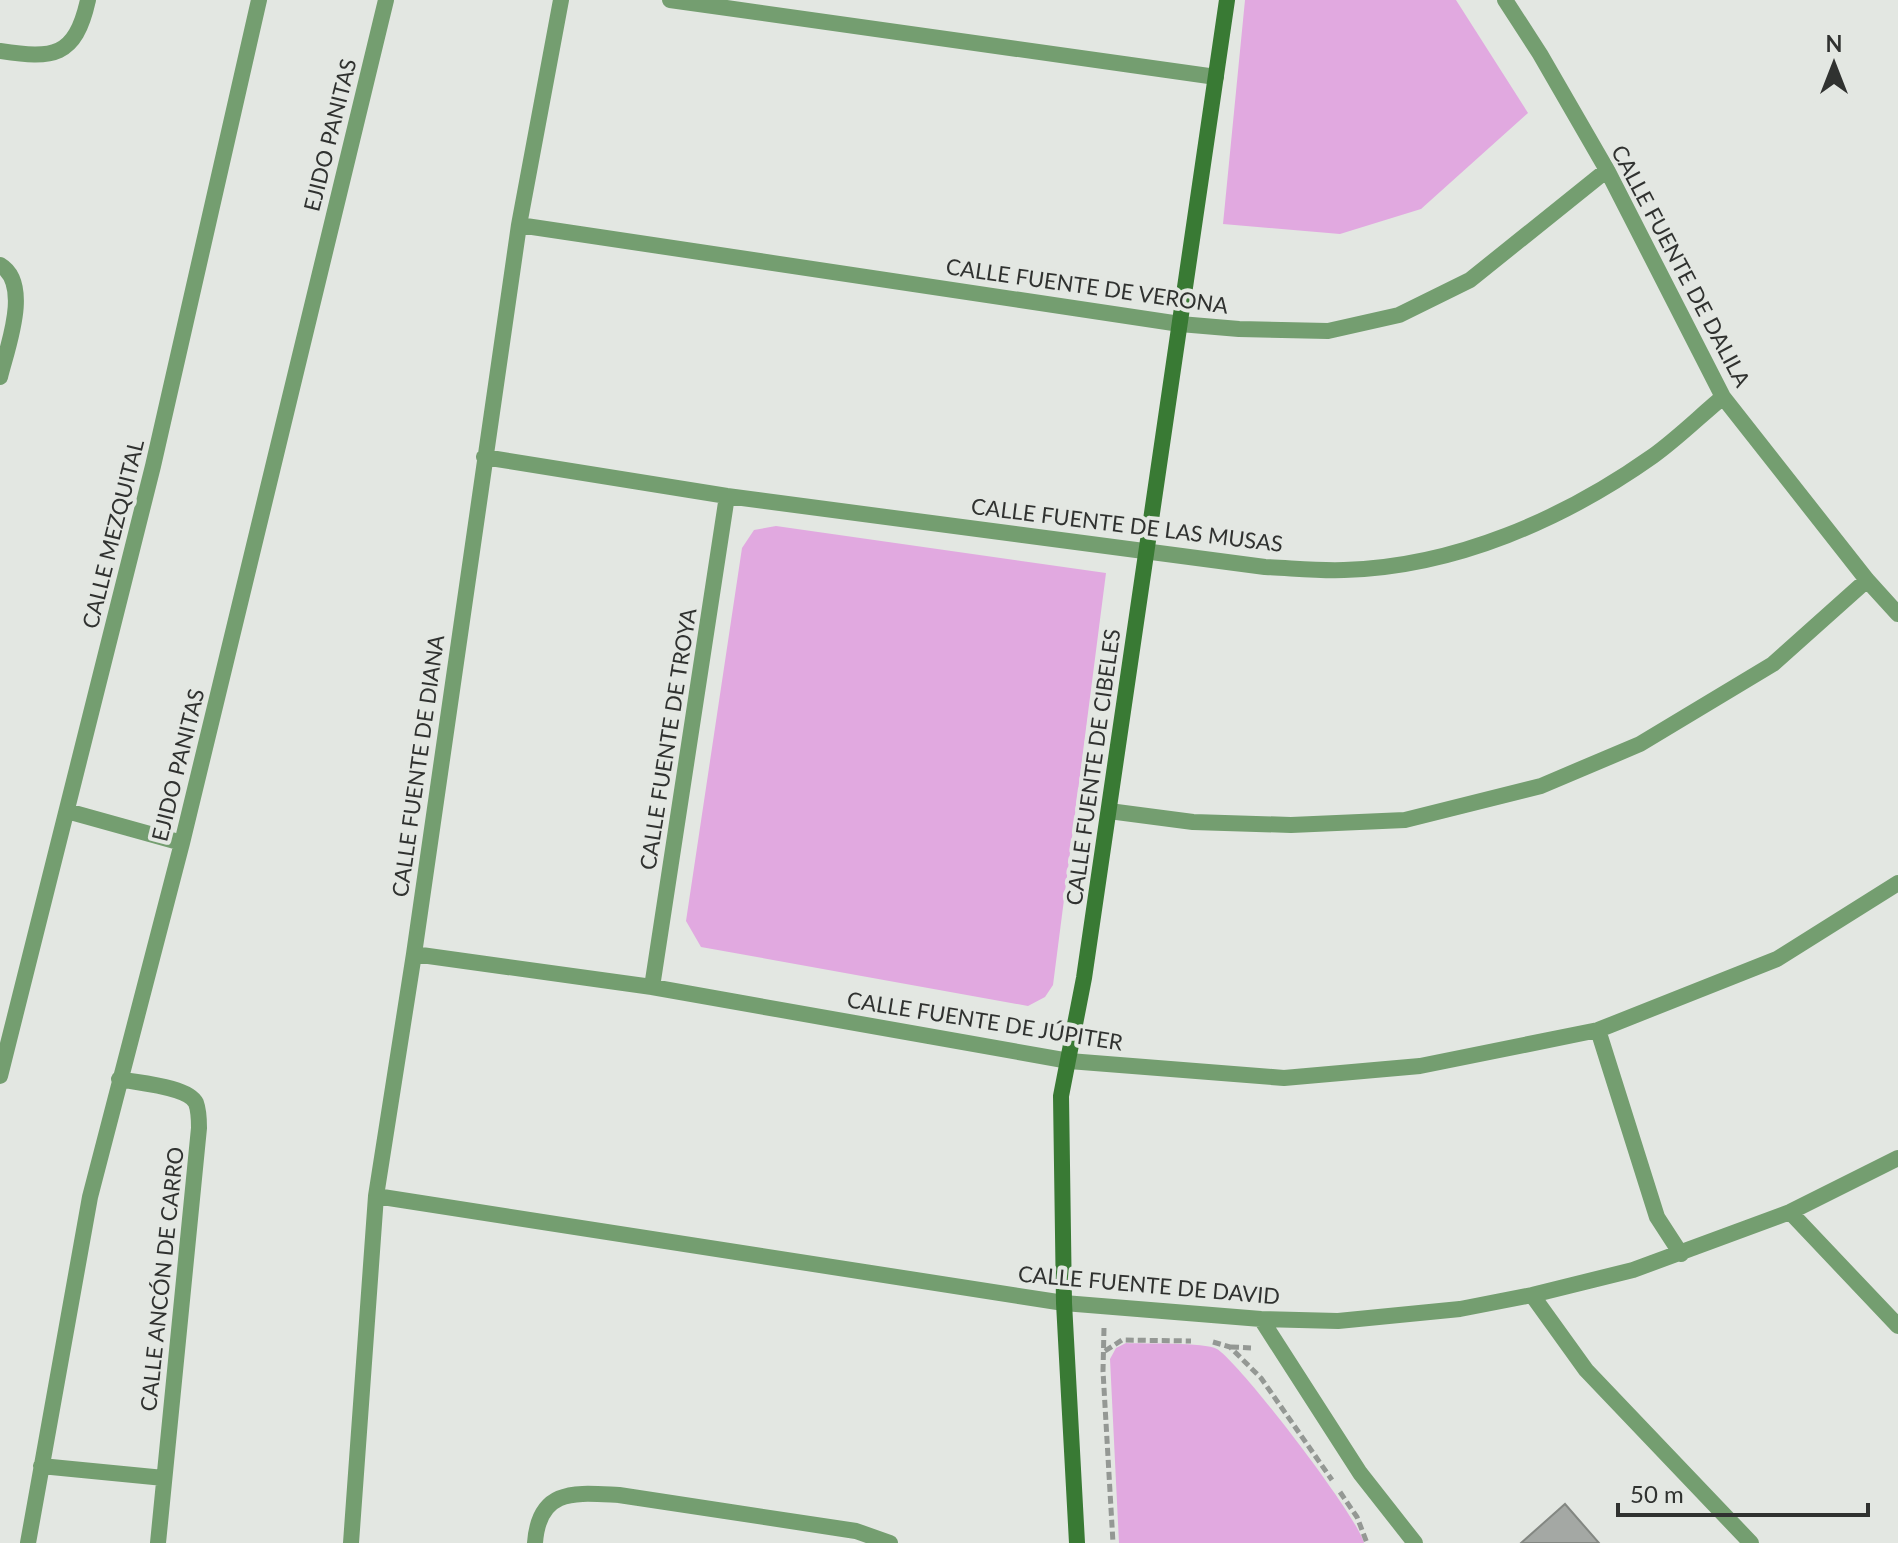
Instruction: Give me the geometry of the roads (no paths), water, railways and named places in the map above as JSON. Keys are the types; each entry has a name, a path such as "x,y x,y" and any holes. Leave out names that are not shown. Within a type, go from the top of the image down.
{"street":[{"path":"0,51 48,56 64,49 80,28 88,0"},
{"name":"CALLE MEZQUITAL","path":"0,1076 153,466 259,0"},
{"name":"EJIDO PANITAS","path":"28,1543 90,1197 182,843 386,0"},
{"name":"CALLE FUENTE DE DIANA","path":"351,1543 376,1196 519,225 561,0"},
{"path":"670,0 1216,77"},
{"name":"CALLE FUENTE DE CIBELES","path":"1077,1543 1064,1303 1061,1096 1109,811 1227,0"},
{"name":"CALLE FUENTE DE DALILA","path":"1505,0 1607,170 1723,397 1867,580 1898,614"},
{"name":"CALLE FUENTE DE VERONA","path":"519,225 1180,324 1328,331 1399,315 1470,280 1607,170"},
{"path":"0,265 8,270 15,284 17,299 0,377"},
{"name":"CALLE FUENTE DE LAS MUSAS","path":"484,457 727,496 1265,567 1345,571 1430,559 1517,532 1589,497 1655,454 1723,397"},
{"name":"CALLE FUENTE DE TROYA","path":"652,987 727,496"},
{"path":"1109,811 1193,822 1291,825 1405,820 1541,786 1640,744 1773,664 1867,580"},
{"path":"67,811 182,843"},
{"name":"CALLE FUENTE DE JÚPITER","path":"414,954 652,987 1069,1061 1284,1078 1420,1066 1598,1030 1777,959 1898,883"},
{"path":"1598,1030 1657,1217 1681,1254"},
{"name":"CALLE ANCÓN DE CARRO","path":"119,1079 184,1091 196,1102 198,1112 199,1128 158,1543"},
{"name":"CALLE FUENTE DE DAVID","path":"376,1196 1064,1303 1261,1319 1338,1321 1460,1309 1633,1270 1790,1212 1898,1158"},
{"path":"1790,1212 1898,1326"},
{"path":"1532,1295 1586,1370 1751,1543"},
{"path":"1261,1319 1360,1473 1415,1543"},
{"path":"41,1466 164,1478"},
{"path":"535,1543 541,1514 548,1504 562,1496 584,1493 619,1495 844,1529 890,1543"}]}
